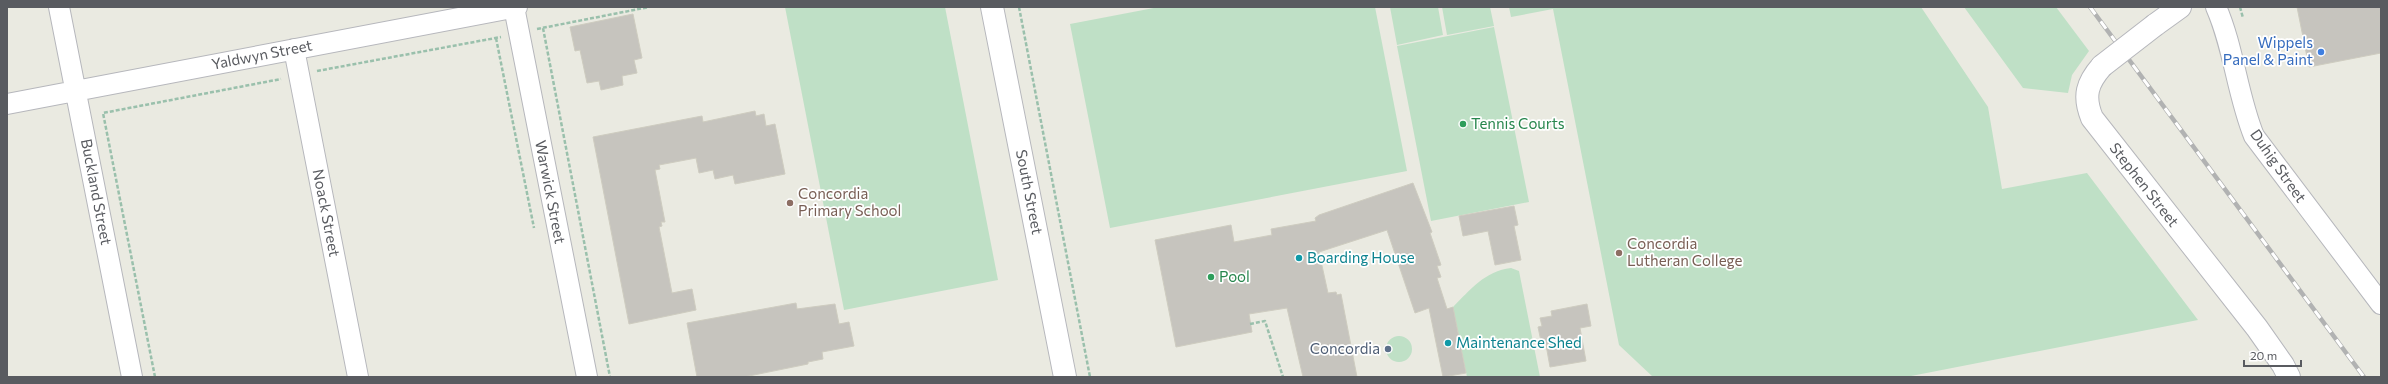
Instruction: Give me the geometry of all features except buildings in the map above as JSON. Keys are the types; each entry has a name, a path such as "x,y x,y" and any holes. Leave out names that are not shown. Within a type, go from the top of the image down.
{"street":[{"name":"Buckland Street","path":"59,7 132,377"},
{"name":"Yaldwyn Street","path":"7,104 515,7"},
{"name":"Warwick Street","path":"515,7 587,377"},
{"name":"South Street","path":"992,7 1065,377"},
{"name":"Stephen Street","path":"2180,7 2102,66 2090,79 2086,92 2087,106 2092,118 2257,328 2283,365 2289,377"},
{"name":"Duhig Street","path":"2216,7 2227,37 2244,113 2254,136 2381,304"},
{"name":"Noack Street","path":"294,49 358,377"}],"path":[{"path":"154,377 103,113 496,38 649,7"},
{"path":"1019,7 1090,377"},
{"path":"2240,7 2243,18"},
{"path":"543,28 610,377"},
{"path":"496,38 534,228"},
{"path":"1250,324 1265,321 1283,377"}],"green space":[{"path":"785,7 945,7 998,280 844,310"},
{"path":"1159,7 1375,7 1407,171 1110,228 1070,24"},
{"path":"1390,7 1438,7 1443,35 1397,45"},
{"path":"1442,7 1490,7 1494,26 1447,35"},
{"path":"1509,7 1921,7 1988,107 2002,189 2087,173 2198,320 1906,377 1653,377 1619,345 1553,9 1511,17"},
{"path":"1964,7 2056,7 2089,51 2072,75 2068,93 2023,88"},
{"name":"Tennis Courts","path":"1494,27 1529,202 1431,221 1397,46"},
{"path":"1511,268 1519,271 1540,377 1467,377 1453,307 1472,288 1486,277 1493,273"},
{"path":"1399,336 1408,340 1412,349 1408,358 1399,362 1390,358 1386,349 1390,340"}],"railway":[{"path":"2090,7 2364,377"}],"place":[{"name":"Wippels Panel & Paint","path":"2321,52"},
{"name":"Tennis Courts","path":"1463,124"},
{"name":"Concordia Primary School","path":"790,203"},
{"name":"Concordia Lutheran College","path":"1619,253"},
{"name":"Boarding House","path":"1299,258"},
{"name":"Pool","path":"1211,277"},
{"name":"Maintenance Shed","path":"1448,343"},
{"name":"Concordia","path":"1388,349"}]}
